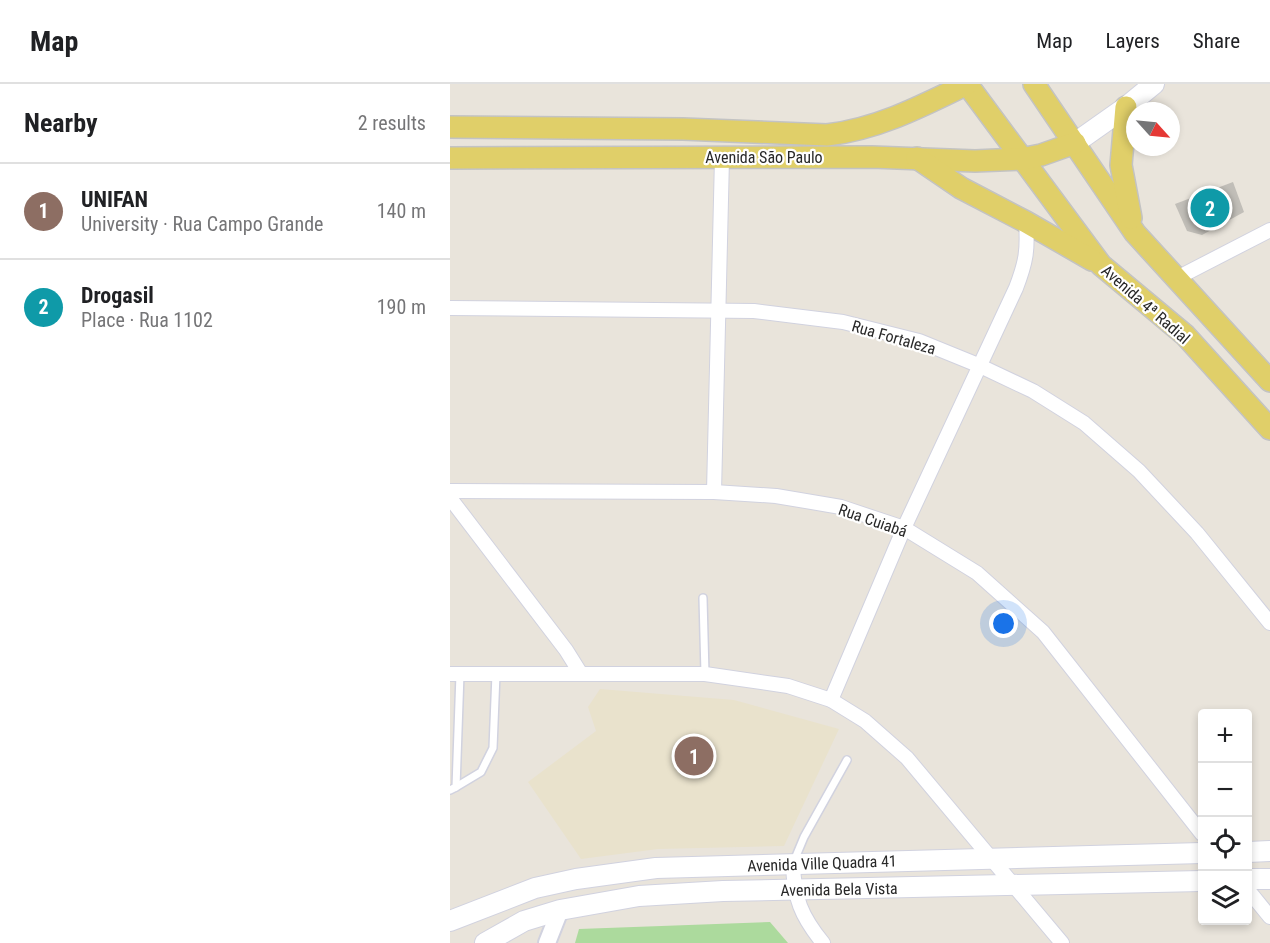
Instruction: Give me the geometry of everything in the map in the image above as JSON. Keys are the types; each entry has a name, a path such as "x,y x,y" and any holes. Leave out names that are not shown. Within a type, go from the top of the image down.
{"main road":[{"path":"911,111 924,84"},
{"name":"Avenida São Paulo","path":"450,127 683,129 827,135 851,132 911,111 967,84"},
{"name":"Avenida 4ª Radial","path":"967,84 1101,265 1185,335 1270,429"},
{"name":"Avenida 4ª Radial","path":"1034,84 1135,233 1270,381"},
{"path":"1132,102 1154,84"},
{"path":"1075,142 1126,107"},
{"path":"1126,107 1121,165 1135,233"},
{"name":"Avenida São Paulo","path":"450,158 1021,159 1041,155 1075,142"},
{"path":"916,158 961,188 1101,265"},
{"path":"1252,852 1270,851"},
{"name":"Avenida Ville Quadra 41","path":"450,921 536,888 576,879 656,868 1198,853"},
{"path":"1252,879 1270,879"},
{"name":"Avenida Bela Vista","path":"485,943 525,921 560,910 639,896 723,891 1198,880"}],"street":[{"path":"714,492 722,158"},
{"path":"831,700 904,528 1025,265 1028,246 1026,222"},
{"path":"1177,278 1270,230"},
{"name":"Rua Fortaleza","path":"450,308 754,311 843,322 919,340 1033,391 1084,423 1139,471 1197,533 1270,623"},
{"name":"Rua Cuiabá","path":"450,491 714,492 776,496 841,507 904,528 977,573 1044,632 1198,828"},
{"path":"450,498 566,650 581,674"},
{"path":"455,674 705,674 788,686 831,700 865,721 907,758 1062,943"},
{"path":"793,864 794,891 808,925 823,943"},
{"path":"1252,895 1270,917"},
{"path":"547,943 560,910"}],"lane":[{"path":"703,598 705,674"},
{"path":"453,789 455,674"},
{"path":"453,789 481,772 493,748 495,674"},
{"path":"793,864 804,837 847,760"}],"shaded area":[{"path":"600,689 734,700 839,729 784,846 658,849 581,859 528,782 596,731 588,707"}],"green space":[{"path":"770,922 788,943 575,943 579,929"}],"building":[{"path":"1233,182 1244,212 1202,235 1187,231 1175,204"}],"place":[{"name":"Drogasil","path":"1210,208"},
{"name":"UNIFAN","path":"694,756"}]}
